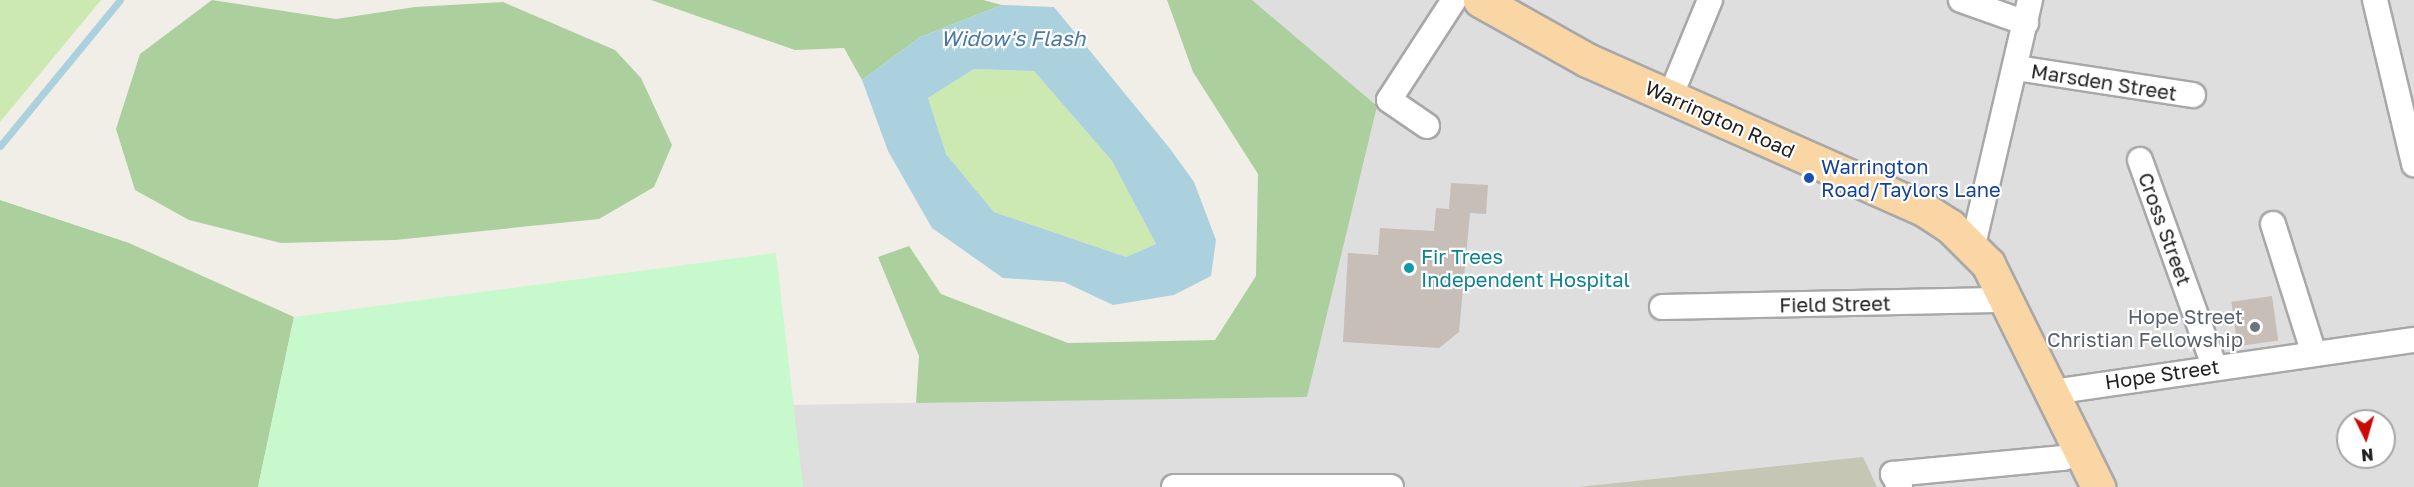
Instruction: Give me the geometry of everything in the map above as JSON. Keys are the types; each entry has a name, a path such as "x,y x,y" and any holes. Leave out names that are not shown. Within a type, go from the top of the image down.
{"main road":[{"name":"Warrington Road","path":"1480,0 1587,60 1924,210 1973,245 2008,300 2098,487"}],"street":[{"path":"1427,126 1389,100 1454,0"},
{"path":"1670,97 1710,0"},
{"path":"1961,0 2028,12 1973,245"},
{"path":"2375,0 2414,164"},
{"name":"Marsden Street","path":"2016,68 2193,95"},
{"name":"Cross Street","path":"2140,160 2214,366"},
{"path":"2273,224 2314,354"},
{"name":"Field Street","path":"1662,307 2008,300"},
{"name":"Hope Street","path":"2053,392 2214,366 2414,340"},
{"path":"1896,480 2062,458 2081,451"},
{"path":"1174,487 1391,487"}],"shaded area":[{"path":"1248,0 2414,0 2414,487 803,487 790,405 1307,396"},
{"path":"1863,457 1877,487 1578,487"}],"green space":[{"path":"0,0 101,0 0,122"},
{"path":"212,0 336,19 415,7 503,2 615,50 641,78 672,145 654,187 599,219 395,240 281,243 189,220 135,190 116,129 140,54"},
{"path":"651,0 983,0 1002,5 920,37 862,80 844,48 795,50"},
{"path":"1167,0 1252,0 1377,106 1307,397 916,403 919,356 878,257 909,246 941,294 1068,343 1215,340 1256,276 1258,174 1193,72"},
{"path":"974,69 1034,71 1112,161 1156,244 1126,257 994,212 946,154 928,98"},
{"path":"0,200 129,243 294,317 258,487 0,487"},
{"path":"776,253 803,487 258,487 294,317"}],"water":[{"name":"Widow's Flash","path":"1002,5 1054,7 1171,150 1194,182 1216,240 1211,276 1174,295 1113,305 1064,282 1003,278 932,228 888,151 862,80 920,37","holes":["974,69 1034,71 1112,161 1156,244 1126,257 994,212 946,154 928,98"]}],"building":[{"name":"Fir Trees Independent Hospital","path":"1451,183 1488,185 1486,214 1470,213 1459,332 1439,348 1343,342 1348,253 1378,255 1380,228 1434,231 1436,208 1449,209"},
{"name":"Hope Street Christian Fellowship","path":"2272,296 2278,341 2238,346 2231,302"}],"waterway":[{"path":"0,146 120,0"}],"place":[{"name":"Warrington Road/Taylors Lane","path":"1809,178"},
{"name":"Fir Trees Independent Hospital","path":"1409,268"},
{"name":"Hope Street Christian Fellowship","path":"2255,327"}]}
